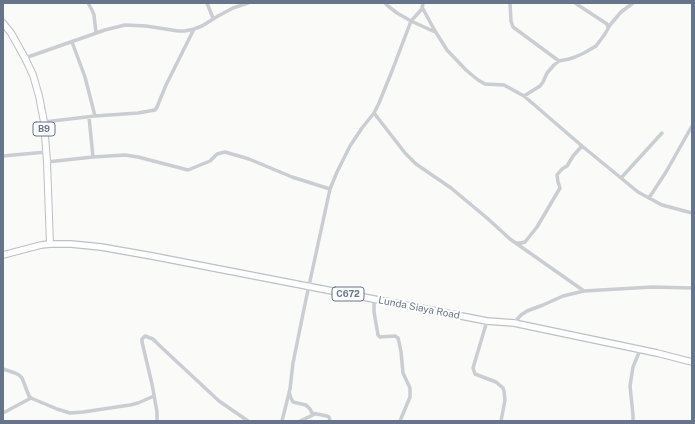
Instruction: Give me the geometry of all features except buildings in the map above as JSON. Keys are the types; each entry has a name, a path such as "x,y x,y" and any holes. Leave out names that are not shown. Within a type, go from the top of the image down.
{"highway":[{"name":"B9","path":"3,23 11,33 25,58 37,86 44,122 50,244"}],"main road":[{"name":"Lunda Siaya Road","path":"3,256 33,247 50,244 71,244 106,248 488,321 514,323 692,362"}],"street":[{"path":"88,3 92,10 96,33"},
{"path":"207,3 213,18"},
{"path":"25,58 96,33 125,25 146,26 178,31 194,29 233,8 248,3"},
{"path":"385,3 393,10 411,21 435,32"},
{"path":"510,3 511,22 513,27 560,61"},
{"path":"575,3 607,24 608,28"},
{"path":"524,96 540,86 546,74 554,65 560,61 570,59 584,53 596,46 618,15 633,3"},
{"path":"282,421 289,392 308,287 330,189 350,146 374,113 388,82 411,21 420,11 422,5"},
{"path":"422,5 427,18 447,50 466,70 482,83 490,85 504,85 524,96 634,188 662,205 692,214"},
{"path":"44,122 155,110 194,29"},
{"path":"72,42 85,77 95,116"},
{"path":"374,113 405,153 416,164 451,188 510,239 584,291"},
{"path":"89,117 93,157"},
{"path":"649,198 666,172 692,126"},
{"path":"621,178 662,133"},
{"path":"510,239 517,243 521,243 525,242 530,237 560,188 557,175 567,166 582,146"},
{"path":"3,156 46,152"},
{"path":"47,162 121,155 138,157 188,170 210,161 217,154 225,152 249,159 292,177 330,189"},
{"path":"514,323 527,311 563,296 584,291 652,287 692,288"},
{"path":"374,299 374,312 378,335 395,336 398,338 403,373 410,388 410,397 400,421"},
{"path":"488,321 472,368 475,374 496,382 503,388 505,400 501,421"},
{"path":"157,421 157,412 151,378 142,342 142,339 145,336 152,339 160,346 219,401 248,421"},
{"path":"633,421 630,386 633,367 640,350"},
{"path":"3,369 15,373 22,378 31,398 40,403 70,413 117,408 154,396"},
{"path":"289,392 292,401 306,404 312,413 327,416 329,417 330,421"},
{"path":"3,413 31,398"},
{"path":"300,421 315,414"}]}
